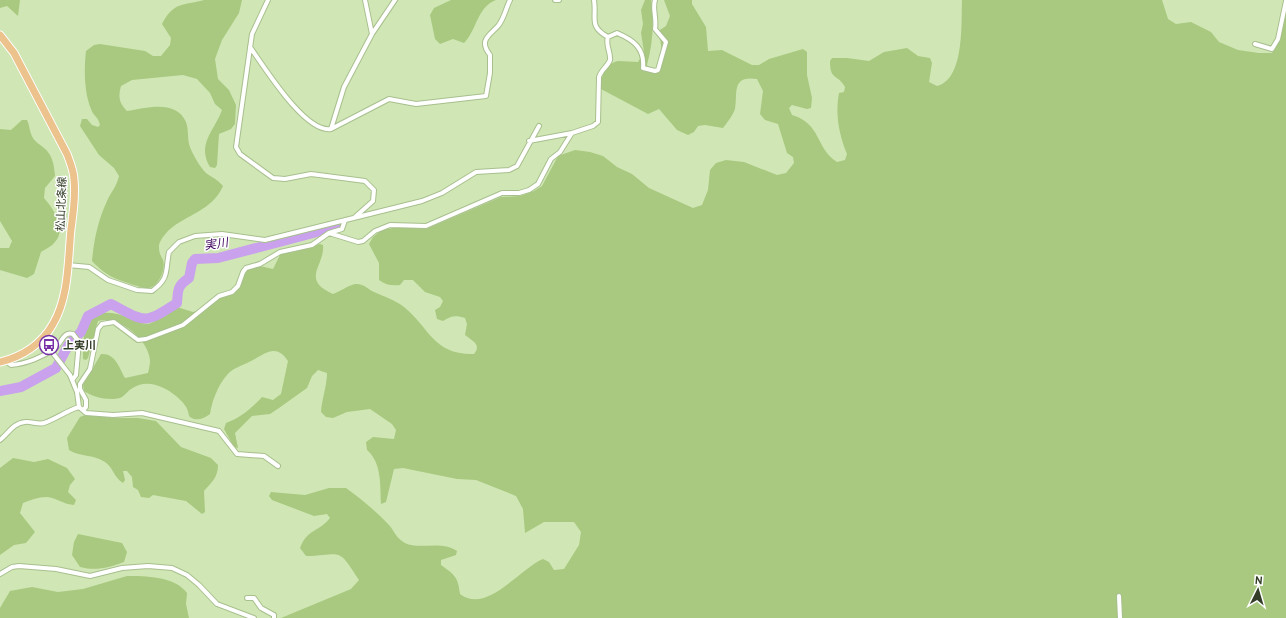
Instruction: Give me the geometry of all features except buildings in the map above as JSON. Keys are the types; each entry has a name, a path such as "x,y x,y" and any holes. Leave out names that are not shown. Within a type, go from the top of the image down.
{"main road":[{"name":"松山北条線","path":"0,35 14,54 67,154 73,169 75,190 63,302 54,324 42,339 31,349 3,361"}],"street":[{"path":"268,0 252,34 236,147 240,154 273,178 285,179 311,174 366,181 374,190 373,201 354,217"},
{"path":"365,0 372,34"},
{"path":"331,129 344,87 372,34 395,0"},
{"path":"250,47 298,112 318,128 324,130 331,129 389,99 416,104 486,96 490,73 490,55 486,50 486,41 488,34 498,26 510,0"},
{"path":"594,0 594,22 596,28 608,37"},
{"path":"608,37 618,34 633,42 640,48 643,55 643,68 655,71 658,70 666,42 655,29 657,21 654,8 655,0"},
{"path":"1255,44 1272,49 1278,39 1286,1"},
{"path":"530,141 572,133 593,126 598,122 599,77 610,58 607,41 608,37"},
{"path":"68,265 89,267 108,280 137,290 152,291 163,282 166,276 168,252 186,238 214,234 266,240 422,201 442,193 476,172 509,170 517,166 538,126"},
{"path":"329,233 358,242 364,240 375,231 390,224 426,226 502,193 519,193 529,190 538,184 551,159 560,152 572,133"},
{"path":"0,440 18,424 26,421 41,424 64,411 86,407 86,400 80,389 80,384 90,369 98,329 102,324 114,322 138,340 146,339 183,325 219,296 232,292 238,286 246,268 260,264 280,252 312,245 329,233 342,229 345,220"},
{"path":"3,361 11,365 32,360 57,347 67,333 73,334 78,339 79,349 76,375 71,377"},
{"path":"42,339 71,377 81,408 86,413 113,416 142,413 219,431 237,454 264,456 278,466"},
{"path":"0,574 12,567 19,566 56,569 90,576 122,568 148,566 172,568 187,575 195,581 217,604 254,618"},
{"path":"1119,596 1120,618"},
{"path":"248,598 254,598 261,608 274,615 274,618"}],"green space":[{"path":"0,0 20,0 18,16 7,6 0,8"},
{"path":"204,0 242,0 239,13 222,40 215,59 218,79 229,90 236,105 235,124 231,129 219,134 217,165 215,168 210,167 206,159 205,151 208,137 222,110 215,104 210,93 197,79 183,75 132,80 121,86 120,90 119,97 122,105 127,111 160,107 175,110 181,115 187,125 190,147 201,168 223,186 206,207 176,225 164,236 159,246 164,264 163,272 159,281 153,287 144,288 121,281 111,276 92,261 95,238 99,223 104,208 119,176 114,168 99,155 80,126 82,119 87,119 92,125 98,127 100,125 92,111 87,95 85,73 86,51 94,45 100,44 145,51 153,56 161,56 170,45 171,38 162,24 166,17 175,8"},
{"path":"451,0 496,0 490,3 481,13 472,32 464,43 453,39 440,44 435,39 430,15 434,8"},
{"path":"645,0 651,0 652,8 652,41 647,65 652,73 658,71 661,67 662,55 660,30 666,26 670,16 664,0 692,0 692,4 706,27 708,51 722,50 752,65 759,65 769,59 803,49 807,52 807,75 812,98 811,108 807,109 792,105 789,108 792,115 809,124 825,150 837,162 845,160 847,154 840,132 837,109 839,93 844,92 845,87 831,72 830,61 832,58 847,58 869,61 884,52 907,48 918,56 930,58 932,63 929,82 937,86 946,81 953,73 957,62 960,49 962,0 1162,0 1168,19 1176,24 1191,22 1211,32 1219,42 1238,50 1259,53 1272,53 1280,40 1286,11 1286,618 281,618 351,589 359,580 342,557 333,554 306,556 300,548 306,537 326,523 330,518 327,514 314,516 272,500 269,496 271,492 305,495 329,488 346,488 379,515 405,543 417,546 445,546 457,551 456,555 441,560 441,565 450,571 457,580 460,594 470,599 481,599 492,595 543,559 549,562 554,570 564,569 579,545 581,532 574,522 544,522 525,533 523,509 516,496 476,480 457,479 403,468 394,469 386,502 381,504 378,468 372,455 367,450 366,442 373,437 394,439 396,430 392,424 370,409 347,412 333,418 326,417 321,412 327,373 318,370 312,376 307,388 279,408 270,414 252,416 235,433 238,448 234,447 224,429 226,423 246,412 262,397 273,400 281,394 288,361 278,352 274,351 264,354 229,373 218,388 210,414 200,419 191,418 188,410 181,400 160,386 143,384 130,390 122,397 113,399 92,395 84,391 83,385 101,354 106,354 113,358 125,378 148,373 150,360 144,344 131,330 123,325 106,320 98,321 88,358 86,360 83,359 84,335 91,319 97,315 106,313 116,314 148,324 177,307 193,312 207,308 220,298 233,294 248,269 260,266 273,269 281,253 294,252 320,244 323,245 323,253 316,272 316,277 318,283 323,288 333,294 355,284 363,285 404,307 413,315 433,339 449,350 460,353 474,354 477,345 465,335 467,324 465,318 453,316 443,321 437,319 435,310 440,307 443,301 440,297 425,292 413,280 404,280 400,285 394,285 387,284 379,280 379,263 369,244 373,237 382,230 399,227 426,229 501,197 520,196 534,191 542,186 558,156 575,150 603,156 617,167 632,174 649,188 693,208 702,205 708,190 710,170 716,163 726,160 744,162 777,175 786,173 794,163 793,157 787,153 778,124 765,120 760,114 763,91 757,79 749,78 739,83 736,91 735,109 723,128 705,125 698,126 694,132 688,135 677,130 659,109 648,114 601,89 603,76 610,65 618,61 638,62 644,52 641,33 643,24 641,10"},
{"path":"22,120 27,120 33,138 47,151 52,161 55,176 45,188 44,198 58,219 60,232 58,238 53,244 41,252 34,274 27,278 0,270 0,248 9,248 12,241 0,221 0,129 11,130"},
{"path":"85,415 115,418 138,418 156,421 181,447 211,458 218,465 218,469 214,479 204,491 205,512 202,514 186,501 153,495 149,498 141,497 138,490 133,487 132,477 127,471 123,471 125,480 123,483 105,462 100,459 78,454 69,450 67,438 80,417"},
{"path":"13,458 34,462 48,459 67,468 75,479 70,485 68,492 76,500 74,505 49,497 38,498 23,503 20,513 35,532 26,543 14,545 0,555 0,468"},
{"path":"78,534 122,543 127,552 124,562 102,568 91,569 80,567 72,555 74,542"},
{"path":"127,576 159,578 182,587 187,593 186,604 189,618 0,618 0,608 10,591 32,587 58,592 83,589"}],"waterway":[{"name":"実川","path":"0,391 21,387 56,368 69,344 81,332 88,316 111,304 131,315 150,318 177,303 180,286 189,278 192,263 195,259 218,258 340,226"}],"place":[{"name":"上実川","path":"49,345"}]}
